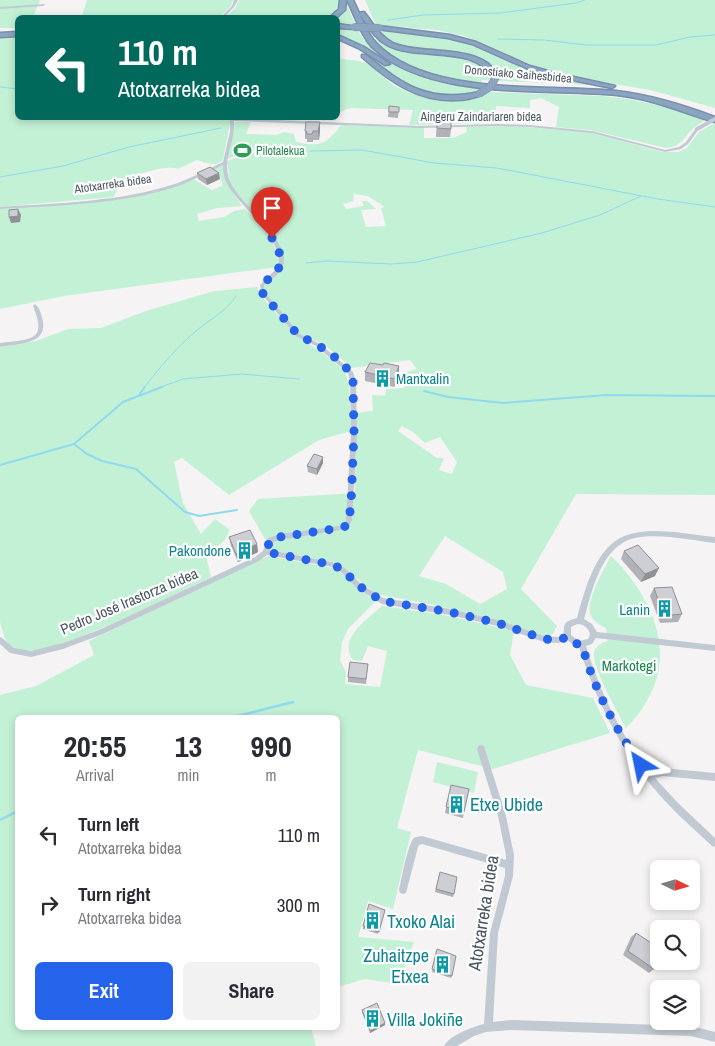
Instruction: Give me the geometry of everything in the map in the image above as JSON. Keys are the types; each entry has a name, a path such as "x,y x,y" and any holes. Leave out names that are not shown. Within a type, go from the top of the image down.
{"highway":[{"path":"336,15 342,10 343,0"},
{"name":"Donostiako Saihesbidea","path":"350,0 364,31 375,46 394,59 420,71 439,77 485,86 572,90 636,96 667,102 715,119"},
{"name":"Donostiako Saihesbidea","path":"356,0 372,34 382,46 406,60 437,72 464,79 503,84 630,90 678,100 715,114"},
{"path":"340,39 400,85 414,91 446,98 464,97 479,94 490,87 495,80 493,70 476,59 407,48 380,38 362,12"},
{"path":"340,26 415,31 453,37 474,42 528,67 554,75 630,90"},
{"path":"0,33 15,33"},
{"path":"340,39 362,48 400,70 444,84 496,90 572,90"}],"street":[{"path":"224,15 236,0"},
{"path":"0,8 43,5"},
{"name":"Aingeru Zaindariaren bidea","path":"232,121 419,127 529,126 597,133 664,151 680,148 697,129 715,119"},
{"path":"232,121 224,163 228,182 238,199 264,224 279,252 282,262 280,268 262,285 263,294 298,335 318,345 340,361 350,372 353,381 352,488 349,520 346,526 270,540 266,552 334,565 344,571 359,586 382,601 450,612 498,623 544,639 558,640 568,637"},
{"name":"Atotxarreka bidea","path":"0,208 133,196 173,186 224,163"},
{"path":"0,345 31,340 40,336 43,330 43,323 35,306"},
{"path":"580,621 589,591 603,559 617,542 633,536 652,534 715,540"},
{"name":"Pedro José Irastorza bidea","path":"0,640 12,651 31,654 63,646 101,632 257,559 266,552"},
{"path":"580,621 588,624 594,635 590,642 582,645 574,643 568,637 567,626 572,622 580,621"},
{"path":"594,635 715,648"},
{"path":"582,645 600,698 625,742 649,776 674,806 715,843"},
{"name":"Atotxarreka bidea","path":"481,749 508,839 510,865 505,894 494,933 488,1026"},
{"path":"649,776 662,772 715,777"},
{"path":"403,890 414,846 417,841 422,840 510,865"},
{"path":"449,1046 466,1034 488,1026 512,1025 676,1030 715,1037"}],"green space":[{"path":"0,0 40,0 34,15 15,15 15,28 0,28"},
{"path":"87,0 233,0 231,6 221,15 82,15"},
{"path":"239,0 339,0 340,3 334,13 329,15 228,15 236,7"},
{"path":"365,0 715,0 715,108 650,90 591,80 537,67 465,36 437,30 376,25"},
{"path":"346,3 358,31 365,41 386,38 377,30 447,37 469,43 540,73 592,85 482,80 479,91 461,95 430,93 401,81 362,51 365,47 340,36 340,15 346,8"},
{"path":"0,37 15,37 15,120 231,120 223,160 220,162 214,164 197,160 178,169 157,169 141,174 122,184 113,197 0,207"},
{"path":"340,58 368,64 395,86 429,98 442,100 466,99 488,92 602,96 657,105 706,120 691,130 680,143 666,148 590,130 556,127 559,107 541,98 530,100 530,108 496,106 495,123 409,125 413,110 350,108 340,112"},
{"path":"235,122 251,122 246,134 277,135 284,132 294,134 296,142 311,144 322,143 331,137 341,125 424,128 424,138 453,138 467,132 466,127 510,126 589,132 662,152 678,152 687,148 699,132 713,124 715,125 715,495 576,494 521,589 557,626 553,634 544,636 493,619 435,605 376,594 338,563 275,551 270,548 249,511 258,499 355,493 356,413 373,411 372,395 385,396 386,389 404,388 402,373 417,369 410,360 352,368 324,344 301,335 265,294 264,285 280,269 279,249 263,222 239,198 230,182 227,161 256,152 249,146 235,150 233,157 227,159","holes":["353,194 368,196 385,207 381,208 386,226 366,227 361,210 376,209 367,201 362,201 364,206 346,209 343,204 354,201","402,426 413,432 425,443 440,437 457,462 452,474 439,470 444,458 437,458 398,431","445,536 503,572 507,589 480,604 446,584 419,576"]},
{"path":"223,164 226,182 242,206 217,208 197,214 199,221 224,217 234,211 245,209 263,227 273,243 278,259 277,267 64,296 0,309 0,209 133,197 193,179 212,190 222,186 221,178 211,170"},
{"path":"258,287 260,295 296,335 345,371 349,385 351,431 319,440 229,495 182,458 174,462 183,503 201,534 215,519 230,530 225,540 206,556 211,577 84,636 34,650 18,650 14,648 5,639 0,622 0,347 36,341 68,329 101,328 146,311 214,291"},
{"path":"268,556 333,568 375,602 348,629 342,642 340,660 346,672 345,684 380,687 387,651 368,646 362,661 353,660 349,652 349,645 351,637 356,630 382,606 444,615 514,631 510,655 526,685 593,698 610,733 493,769 418,750 397,828 411,832 393,909 368,901 358,937 414,942 398,984 365,979 340,986 340,715 15,715 15,1030 312,1030 316,1046 0,1046 0,695 36,686 94,655 89,641"},
{"name":"Markotegi","path":"611,556 638,588 648,606 659,644 660,664 655,684 643,707 626,728 606,690 594,660 596,648 608,641 606,628 593,620 591,616 590,603"},
{"path":"437,762 478,772 474,793 433,782"}],"building":[{"path":"389,106 399,107 399,112 389,112"},
{"path":"437,121 451,121 451,129 437,128"},
{"path":"306,122 320,122 318,131 306,134"},
{"path":"210,167 219,173 206,179 197,173"},
{"path":"18,209 18,216 9,217 9,210"},
{"path":"370,363 399,366 394,379 365,372"},
{"path":"314,454 323,457 317,469 307,466"},
{"path":"250,530 257,544 236,554 229,537"},
{"path":"638,545 659,568 645,574 624,551"},
{"path":"672,587 682,614 664,616 654,588"},
{"path":"350,662 368,664 366,679 348,677"},
{"name":"Etxe Ubide","path":"451,785 469,789 464,812 446,807"},
{"path":"440,872 457,877 454,894 436,889"},
{"name":"Txoko Alai","path":"369,904 385,910 379,932 363,926"},
{"path":"636,933 650,942 650,966 628,951"},
{"name":"Zuhaitzpe Etxea","path":"437,949 456,956 452,976 432,969"},
{"name":"Villa Jokiñe","path":"377,1003 385,1023 370,1031 362,1010"}],"waterway":[{"path":"388,20 423,15 500,13 576,3 585,0"},
{"path":"498,39 544,40 586,45 656,45 690,37 715,35"},
{"path":"0,87 15,89"},
{"path":"0,177 63,166 129,147 221,128"},
{"path":"310,151 362,150 434,163 497,168 658,199 715,207"},
{"path":"306,263 327,261 392,264 417,262 542,233 600,215 641,196"},
{"path":"144,388 182,344 223,311 236,296"},
{"path":"158,388 183,379 241,374 299,379"},
{"path":"139,395 145,387"},
{"path":"74,444 123,402 162,387"},
{"path":"424,391 448,397 503,403 607,395 715,396"},
{"path":"0,465 74,444"},
{"path":"74,444 87,454 102,461 136,469 185,512 199,516 237,510"},
{"path":"242,715 293,702"},
{"path":"0,820 15,812"}],"place":[{"name":"Pilotalekua","path":"242,151"},
{"name":"Mantxalin","path":"382,378"},
{"name":"Pakondone","path":"245,550"},
{"name":"Lanin","path":"664,609"},
{"name":"Etxe Ubide","path":"456,804"},
{"name":"Txoko Alai","path":"373,921"},
{"name":"Zuhaitzpe Etxea","path":"443,965"},
{"name":"Villa Jokiñe","path":"373,1019"}],"route":[{"path":"272,238 282,262 280,268 262,285 263,294 298,335 318,345 340,361 350,372 353,381 354,433 352,488 349,520 346,526 270,540 266,552 334,565 344,571 359,586 382,601 424,607 498,623 544,639 558,640 568,637 574,643 582,645 600,698 625,742 641,765"}]}
